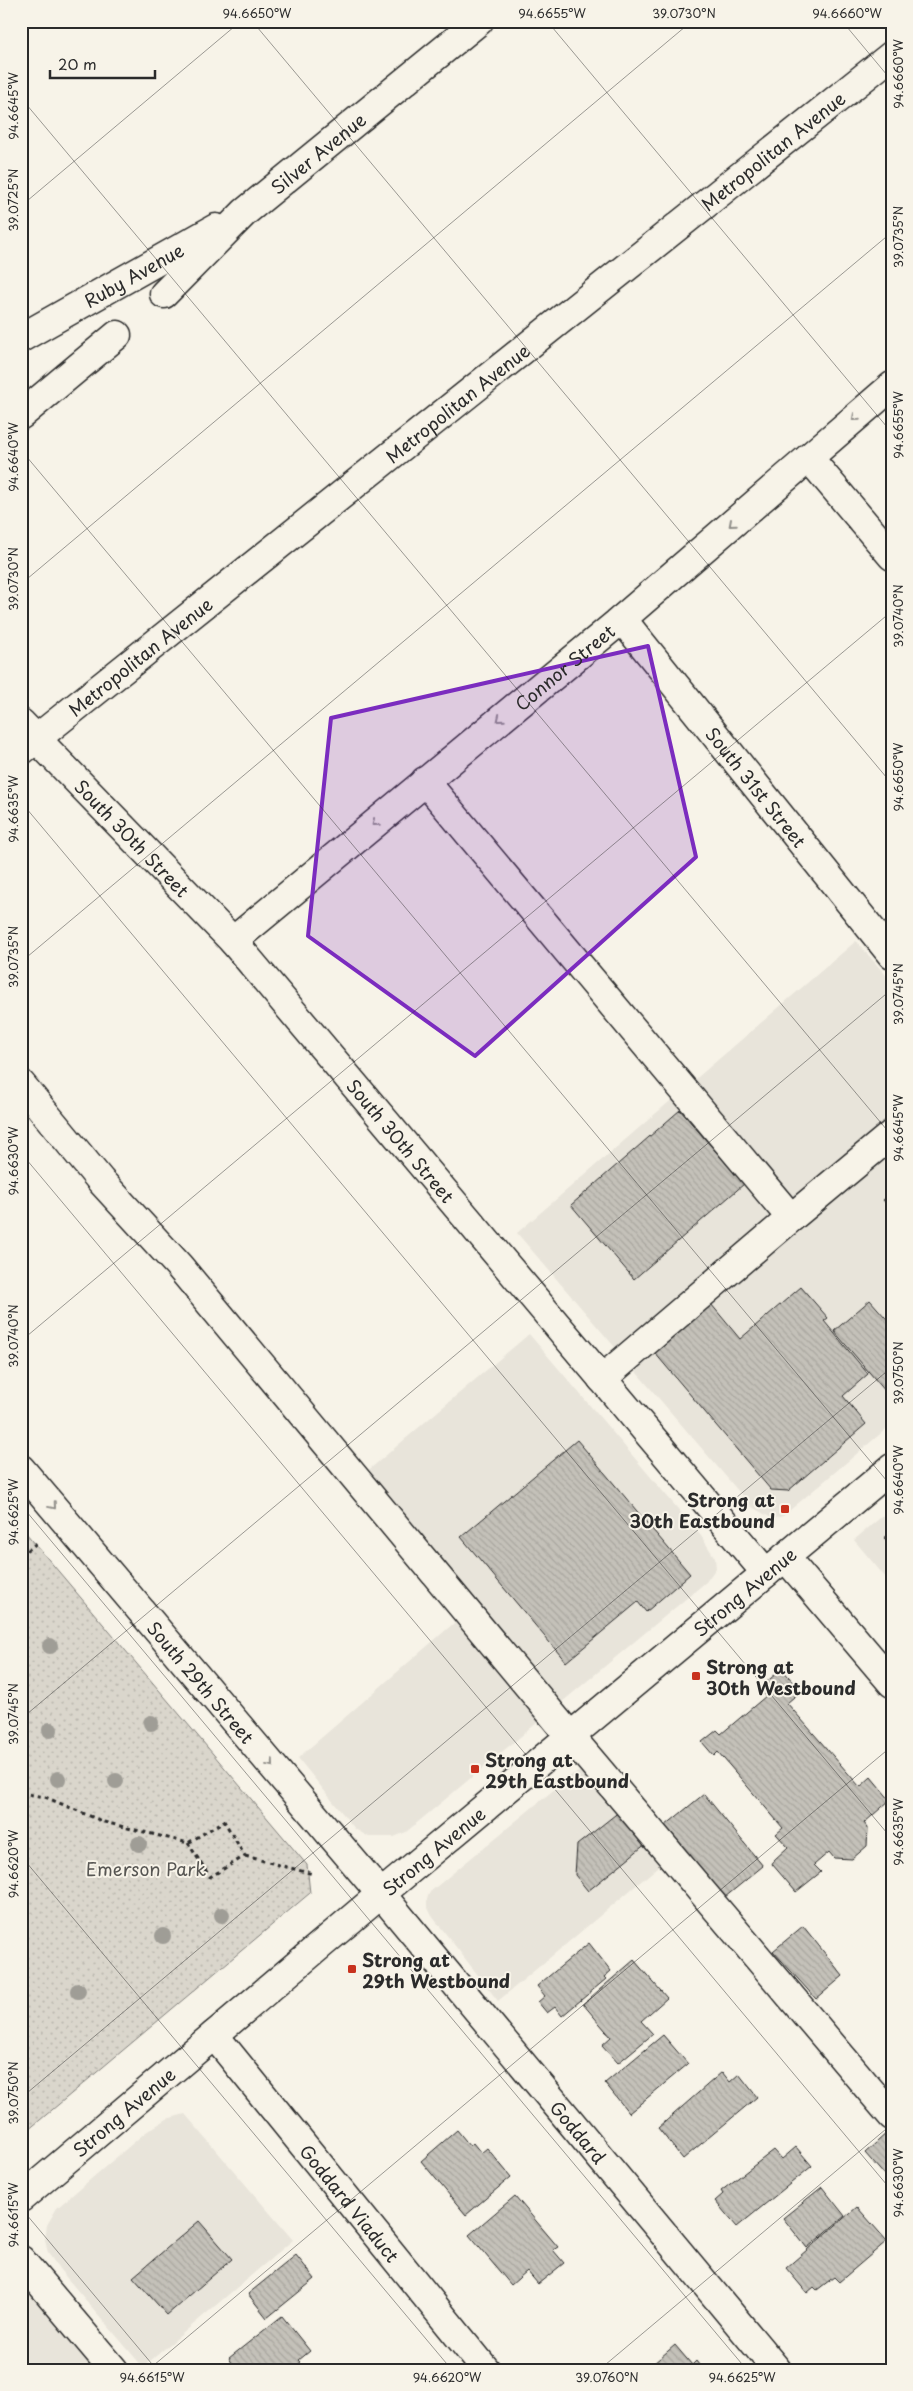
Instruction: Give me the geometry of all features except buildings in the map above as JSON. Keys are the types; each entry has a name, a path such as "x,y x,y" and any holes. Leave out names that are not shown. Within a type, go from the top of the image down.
{"street":[{"name":"Silver Avenue","path":"164,294 245,212 479,21"},
{"name":"Metropolitan Avenue","path":"26,737 892,55"},
{"name":"Ruby Avenue","path":"21,338 245,212"},
{"path":"21,415 117,335"},
{"name":"Connor Street","path":"233,942 622,619 892,386"},
{"path":"809,458 892,556"},
{"name":"South 31st Street","path":"622,619 892,955"},
{"name":"South 30th Street","path":"26,737 233,942 602,1379 776,1565 892,1683"},
{"path":"425,781 791,1218"},
{"path":"21,1084 102,1181 180,1266 570,1736 892,2116"},
{"path":"602,1379 892,1134"},
{"name":"Strong Avenue","path":"21,2198 381,1894 892,1468"},
{"name":"South 29th Street","path":"21,1469 381,1894"},
{"name":"Goddard","path":"381,1894 777,2370"},
{"name":"Goddard Viaduct","path":"214,2035 486,2370"},
{"path":"21,2260 114,2370"}],"path":[{"path":"21,1556 39,1541"},
{"path":"21,1794 45,1797 104,1822 188,1842 224,1822 245,1856 313,1874"},
{"path":"188,1842 210,1877 245,1856"}],"highlighted area":[{"path":"648,646 696,857 475,1056 308,936 331,718"}],"shaded area":[{"path":"856,941 892,982 892,1424 783,1516 773,1519 752,1507 517,1233"},
{"path":"529,1334 701,1536 715,1558 716,1568 706,1582 406,1832 394,1837 369,1837 355,1829 298,1758 461,1617 351,1485"},
{"path":"892,1508 892,1585 854,1540"},
{"path":"582,1771 664,1862 498,2001 432,1916 427,1906 427,1898 430,1892 573,1774"},
{"path":"185,2114 293,2240 143,2367 60,2270 48,2253 45,2240 47,2225 57,2208 146,2132 167,2119"},
{"path":"22,2283 94,2370 21,2370"}],"green space":[{"name":"Emerson Park","path":"26,1533 307,1865 310,1893 21,2136 21,1538"}],"place":[{"name":"Strong at 30th Eastbound","path":"785,1509"},
{"name":"Strong at 30th Westbound","path":"696,1676"},
{"name":"Strong at 29th Eastbound","path":"475,1769"},
{"name":"Strong at 29th Westbound","path":"352,1969"}]}
